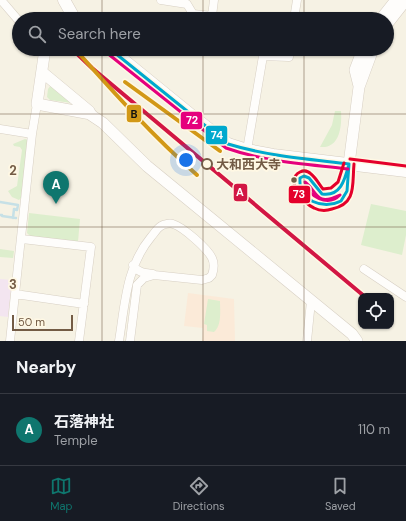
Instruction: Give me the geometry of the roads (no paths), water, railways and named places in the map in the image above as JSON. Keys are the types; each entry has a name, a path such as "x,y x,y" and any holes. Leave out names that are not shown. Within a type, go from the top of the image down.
{"main road":[{"path":"64,0 70,12"},
{"path":"118,56 191,116 228,144 247,150 406,171"}],"street":[{"path":"1,0 12,13"},
{"path":"161,0 187,4 192,12"},
{"path":"212,12 214,0"},
{"path":"295,12 296,0"},
{"path":"386,12 396,0"},
{"path":"394,15 406,0"},
{"path":"10,341 32,134 43,56"},
{"path":"247,150 262,56"},
{"path":"359,87 355,70 360,56"},
{"path":"349,164 359,87 370,56"},
{"path":"42,72 103,123 147,166 278,272 352,334 357,341"},
{"path":"37,104 91,114"},
{"path":"0,129 32,134"},
{"path":"119,341 130,274 134,265 142,249 162,225 171,223 179,227 207,250 214,264 212,275 209,278 202,280 140,272 134,265"},
{"path":"22,239 90,247 80,341"},
{"path":"364,269 406,297"},
{"path":"130,341 137,285 144,278 154,275"},
{"path":"15,294 84,304"},
{"path":"307,341 311,301"}],"waterway":[{"path":"0,202 18,205 17,210 14,209 13,218"},
{"path":"0,215 16,218"}],"place":[{"name":"大和西大寺","path":"207,164"},
{"name":"石落神社","path":"56,204"}]}
